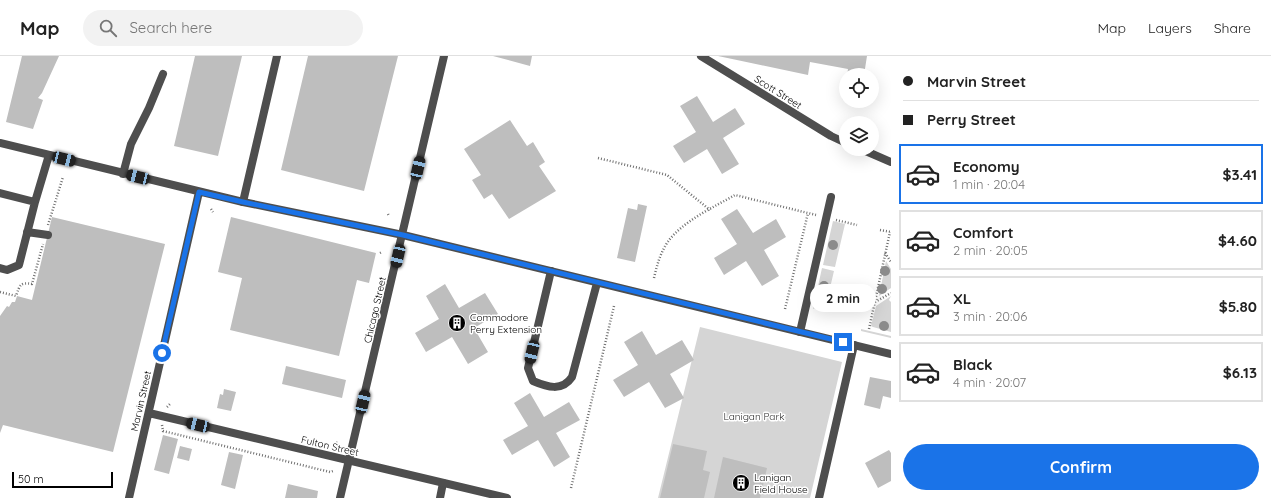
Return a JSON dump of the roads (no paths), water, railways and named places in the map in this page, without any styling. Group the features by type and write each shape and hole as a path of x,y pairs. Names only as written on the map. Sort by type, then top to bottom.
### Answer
{"street":[{"path":"243,202 276,56"},
{"name":"Chicago Street","path":"340,498 444,56"},
{"name":"Scott Street","path":"701,56 839,140"},
{"path":"122,174 131,144 149,108 163,74"},
{"path":"0,143 199,192 403,235 891,354"},
{"path":"0,268 7,270 19,265 49,155"},
{"path":"879,156 890,160"},
{"name":"Marvin Street","path":"128,498 149,413 199,192"},
{"path":"0,193 35,202"},
{"path":"800,332 831,197"},
{"path":"27,232 48,235"},
{"path":"551,272 528,368 533,381 546,386 557,387 568,384 572,377 597,283"},
{"path":"819,498 854,345"},
{"name":"Fulton Street","path":"149,413 507,498"},
{"path":"440,498 443,483"}],"place":[{"name":"Commodore Perry Extension","path":"457,323"},
{"name":"Lanigan Field House","path":"741,483"}],"park label":[{"name":"Lanigan Park","path":"754,416"}]}
